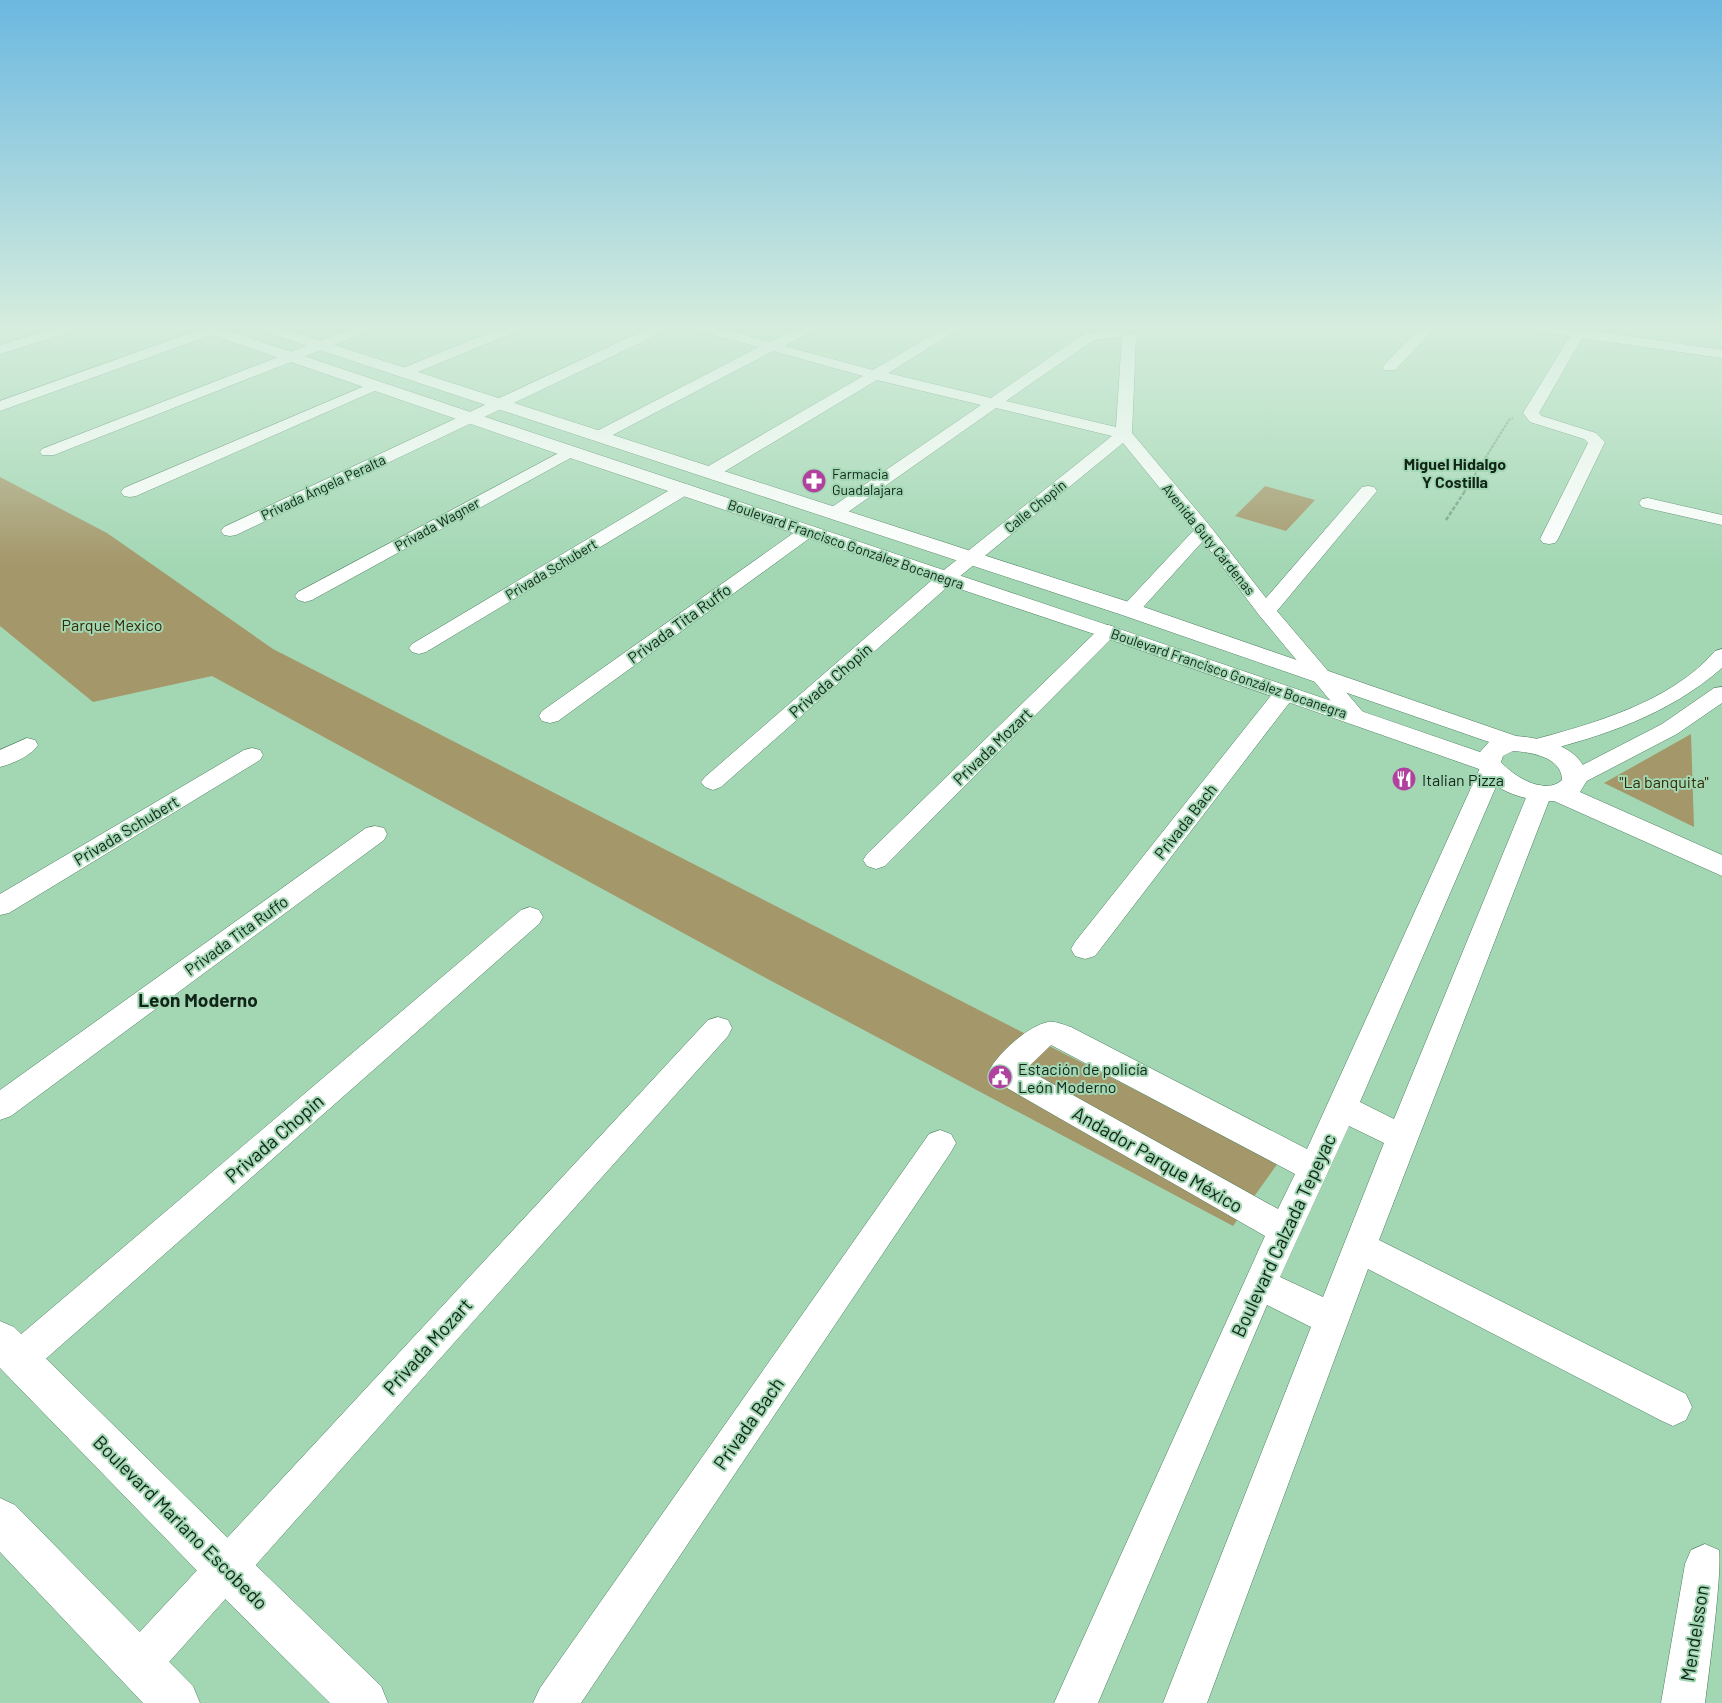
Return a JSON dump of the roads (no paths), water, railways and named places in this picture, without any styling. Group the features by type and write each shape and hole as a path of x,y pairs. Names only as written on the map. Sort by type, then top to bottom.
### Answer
{"main road":[{"name":"Boulevard Francisco González Bocanegra","path":"435,406 1108,632 1357,718 1497,758"},
{"name":"Boulevard Francisco González Bocanegra","path":"503,406 972,557 1321,674 1488,733 1497,758"},
{"path":"688,491 701,481 716,474"},
{"path":"1562,787 1572,769 1564,760 1552,752 1536,746 1497,758 1511,784 1562,787 1722,848"},
{"path":"1562,787 1722,866"},
{"name":"Boulevard Mariano Escobedo","path":"9,1350 225,1567 364,1703"},
{"path":"0,1520 176,1703"}],"street":[{"path":"48,452 164,406"},
{"path":"130,492 327,406"},
{"name":"Privada Ángela Peralta","path":"230,531 495,406"},
{"path":"599,436 656,406"},
{"path":"716,474 825,406"},
{"path":"835,513 989,406"},
{"path":"1004,406 1124,434 1124,406"},
{"path":"1535,406 1531,414 1536,419 1590,436 1597,442 1549,539"},
{"name":"Avenida Guty Cárdenas","path":"1124,434 1204,530 1266,611 1357,718"},
{"name":"Calle Chopin","path":"946,578 1124,434"},
{"name":"Privada Wagner","path":"305,596 570,452"},
{"name":"Privada Schubert","path":"419,648 688,491"},
{"path":"1266,611 1368,491"},
{"path":"1648,503 1722,520"},
{"path":"1130,610 1204,530"},
{"name":"Privada Tita Ruffo","path":"550,716 808,531"},
{"name":"Privada Chopin","path":"713,782 946,578"},
{"name":"Privada Mozart","path":"876,860 1108,632"},
{"path":"1536,746 1594,731 1639,714 1683,689 1722,655"},
{"name":"Privada Bach","path":"1085,949 1284,692"},
{"path":"1185,1703 1402,1138 1562,787 1697,713 1722,693"},
{"path":"0,760 27,745"},
{"name":"Privada Schubert","path":"0,906 252,754"},
{"name":"Boulevard Calzada Tepeyac","path":"1076,1703 1259,1284 1312,1168 1342,1108 1497,758"},
{"name":"Privada Tita Ruffo","path":"0,1107 375,834"},
{"name":"Privada Chopin","path":"9,1350 530,917"},
{"name":"Privada Mozart","path":"138,1665 225,1567 718,1028"},
{"name":"Andador Parque México","path":"1284,1230 1004,1071 1041,1036 1050,1033 1061,1035 1312,1168"},
{"path":"1342,1108 1402,1138"},
{"name":"Privada Bach","path":"555,1703 940,1143"},
{"path":"1359,1248 1673,1407"},
{"path":"1259,1284 1331,1319"},
{"name":"Mendelsson","path":"1683,1703 1705,1564"}],"place":[{"name":"Farmacia Guadalajara","path":"814,481"},
{"name":"Italian Pizza","path":"1404,779"},
{"name":"Estación de policía León Moderno","path":"1000,1077"}],"district":[{"name":"Miguel Hidalgo Y Costilla","path":"1455,472"},
{"name":"Leon Moderno","path":"198,999"}],"park label":[{"name":"Parque Mexico","path":"112,624"},
{"name":"\"La banquita\"","path":"1664,781"}]}
